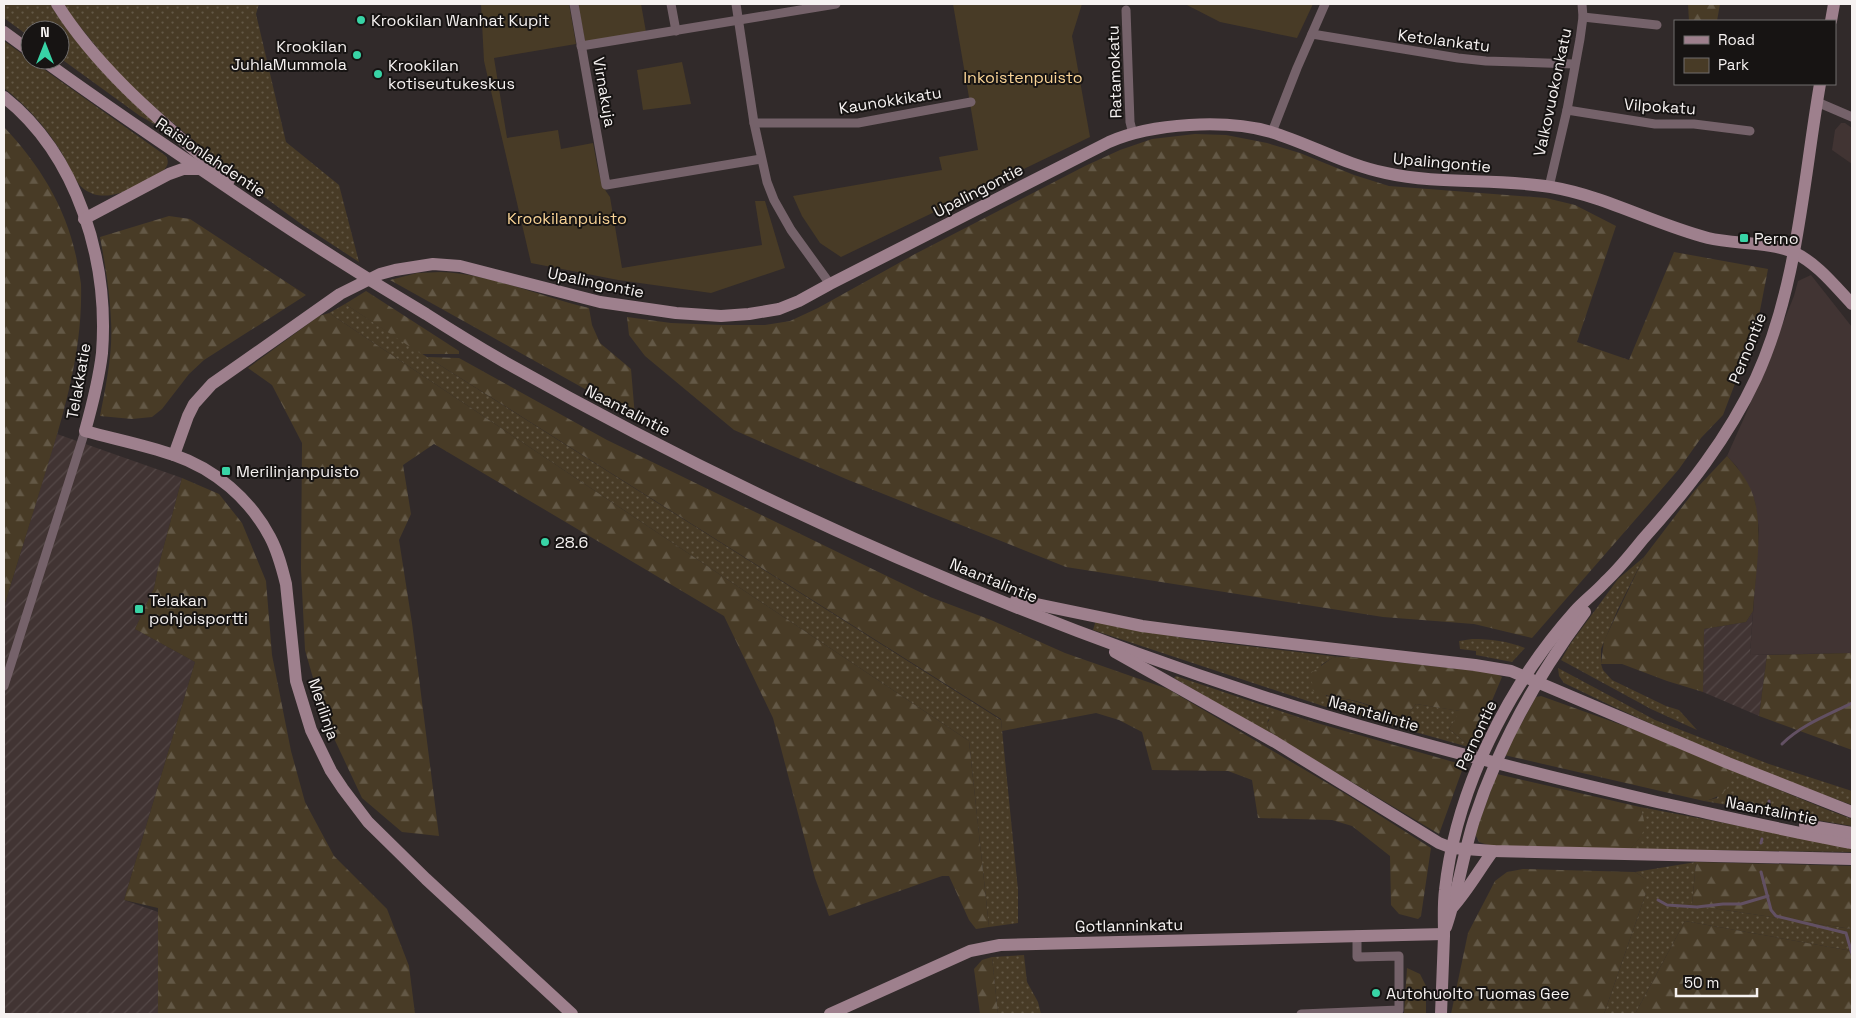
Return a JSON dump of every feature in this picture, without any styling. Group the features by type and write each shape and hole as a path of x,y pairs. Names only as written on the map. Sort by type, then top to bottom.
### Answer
{"street":[{"path":"57,4 108,70 158,118 271,217"},
{"name":"Virnakuja","path":"574,4 606,185 761,159"},
{"path":"671,4 676,31"},
{"path":"736,4 754,123 761,159 774,200 795,236 830,284"},
{"path":"581,46 836,4"},
{"path":"1272,132 1325,4"},
{"name":"Valkovuokonkatu","path":"1549,187 1550,174 1567,110 1583,17 1582,4"},
{"path":"1831,20 1834,4"},
{"name":"Ratamokatu","path":"1126,10 1130,122 1133,134"},
{"path":"1583,17 1657,25"},
{"path":"4,32 20,44"},
{"name":"Ketolankatu","path":"1312,34 1458,58 1494,62 1574,64"},
{"name":"Raisionlahdentie","path":"56,70 271,217 364,277"},
{"name":"Pernontie","path":"1444,934 1466,850 1484,794 1506,737 1518,713 1558,649 1606,582 1710,458 1756,378 1772,336 1785,290 1793,252 1820,85"},
{"name":"Telakkatie","path":"4,97 23,115 50,148 67,175 91,236 100,290 102,322 102,354 85,431 4,686"},
{"name":"Kaunokkikatu","path":"754,123 858,123 971,102"},
{"path":"1817,102 1852,117"},
{"name":"Vilpokatu","path":"1567,110 1655,124 1694,124 1750,131"},
{"name":"Upalingontie","path":"174,455 194,404 212,384 340,294 380,274 433,264 460,266 600,302 684,314 721,316 779,309 799,301 1076,158 1115,140 1133,134 1176,127 1214,124 1254,128 1272,132 1385,173 1415,178 1549,187 1597,199 1683,231 1710,238 1779,248 1793,252 1817,268 1852,304"},
{"path":"84,219 169,174 183,170 201,169"},
{"name":"Naantalintie","path":"364,277 497,358 709,470 864,543 1087,635 1264,697 1512,769 1742,822 1852,842"},
{"name":"Merilinja","path":"85,431 174,455 212,474 231,488 251,509 271,538 278,555 286,584 290,639 298,690 311,730 342,789 368,822 426,879 572,1014"},
{"name":"Pernontie","path":"1441,1014 1444,934 1442,912 1445,887 1452,848 1470,789 1492,732 1524,676 1577,609 1606,582"},
{"path":"984,594 1142,626 1230,638 1475,665 1511,671 1728,763 1852,812"},
{"path":"1087,635 1275,742 1439,843 1452,848 1493,851 1852,859"},
{"name":"Naantalintie","path":"1656,802 1852,833"},
{"path":"1452,908 1464,895 1493,851"},
{"name":"Gotlanninkatu","path":"830,1014 962,954 1000,945 1444,934"},
{"path":"1301,1014 1399,1010 1399,956 1357,957 1358,935"}],"shaded area":[{"path":"1841,123 1845,123 1852,128 1852,164 1832,150 1835,130"},
{"path":"1811,275 1852,327 1852,653 1750,655 1759,530 1755,502 1748,485 1737,467 1727,456 1794,296 1798,281"},
{"path":"57,434 182,478 154,588 135,629 195,662 124,900 158,912 158,1014 4,1014 4,607"},
{"path":"1753,611 1750,655 1767,655 1759,716 1703,692 1704,629 1746,622"}],"green space":[{"path":"4,4 50,4 62,20 20,20 20,30 4,18"},
{"path":"62,4 259,4 256,14 286,142 339,185 359,262 304,226 237,177 166,117 119,75"},
{"name":"Krookilanpuisto","path":"481,4 569,4 576,44 494,58 507,138 558,130 561,149 593,143 600,178 610,197 622,268 762,245 755,201 765,201 785,268 711,293 618,280 531,263 484,61"},
{"path":"578,4 641,4 646,32 585,42"},
{"name":"Inkoistenpuisto","path":"953,4 1082,4 1072,36 1090,137 841,257 820,243 802,216 793,196 942,170 939,157 978,150"},
{"path":"1185,4 1313,4 1297,38 1220,22"},
{"path":"1688,4 1720,4 1717,20 1689,20"},
{"path":"70,29 157,124 140,116 70,65"},
{"path":"4,41 20,52 20,70 45,70 166,156 168,163 164,170 123,192 106,196 89,192 78,183 62,154 41,124 4,88"},
{"path":"682,62 691,104 643,110 637,70"},
{"path":"4,127 40,172 59,206 77,261 81,284 81,309 71,382 65,406 4,607"},
{"path":"1195,134 1226,135 1267,143 1300,153 1354,175 1389,186 1546,198 1575,205 1616,226 1577,342 1629,360 1674,252 1768,269 1757,326 1723,415 1701,438 1679,469 1532,638 1474,624 1383,617 1066,567 846,479 734,430 645,356 629,335 627,317 671,323 721,325 765,325 790,321 818,308 915,254 1085,166 1120,150 1152,139"},
{"path":"169,216 190,219 306,295 204,360 189,374 162,409 152,417 132,419 100,416 108,368 111,333 108,289 100,237"},
{"path":"441,272 497,281 589,308 592,325 600,343 631,369 635,417 390,280 417,273"},
{"path":"366,291 459,351 459,354 421,354 345,304"},
{"path":"345,304 1001,720 1018,890 1018,923 989,927 969,741 329,313"},
{"path":"329,313 969,741 989,927 976,929 969,920 949,876 942,876 829,916 815,878 773,718 724,616 434,444 403,465 411,514 399,540 412,623 439,836 402,832 362,798 332,734 305,650 301,569 302,443 272,385 248,368 319,316"},
{"path":"427,357 459,358 607,440 930,597 991,620 1065,653 1168,689 1349,796 1431,848 1421,916 1418,919 1399,914 1391,905 1390,856 1352,826 1332,820 1258,818 1252,780 1228,771 1152,770 1142,732 1119,720 1096,713 1002,731 1001,719"},
{"path":"1727,456 1748,483 1755,502 1758,542 1753,611 1746,622 1704,629 1703,692 1622,664 1601,664 1604,641 1644,557 1695,490"},
{"path":"182,478 219,494 242,523 266,581 272,655 291,751 305,802 334,856 387,909 409,966 415,1014 158,1014 158,908 124,900 195,662 135,629 154,588"},
{"path":"1644,557 1618,609 1601,649 1601,664 1603,670 1612,680 1666,706 1679,710 1697,730 1651,709 1561,660 1571,643 1618,579"},
{"path":"1096,620 1188,639 1340,657 1332,658 1321,665 1326,696 1356,702 1404,719 1416,704 1461,711 1449,729 1472,748 1323,706 1093,630"},
{"path":"1472,639 1499,641 1525,648 1512,662 1476,655 1476,651 1460,649 1459,641"},
{"path":"1852,653 1852,750 1759,716 1767,655"},
{"path":"1340,657 1495,673 1502,677 1472,748 1449,729 1460,711 1416,704 1404,719 1387,720 1376,708 1353,700 1328,696 1313,691 1311,673 1332,658"},
{"path":"1558,668 1655,720 1769,764 1852,791 1852,805 1743,763 1599,700 1564,683 1559,676"},
{"path":"1176,676 1319,724 1287,716 1268,720 1270,730 1285,744 1174,678"},
{"path":"1541,696 1633,729 1726,768 1729,775 1728,786 1722,794 1704,801 1504,755 1536,697"},
{"path":"1278,715 1296,717 1464,765 1439,834 1278,738 1270,731 1267,724 1270,718"},
{"path":"1726,768 1852,819 1852,826 1704,801 1717,798"},
{"path":"1497,774 1640,807 1644,820 1644,830 1630,849 1491,846 1479,842 1475,834"},
{"path":"1640,807 1852,847 1852,852 1630,849 1643,830 1644,825"},
{"path":"1696,862 1692,905 1852,929 1852,951 1685,921 1635,1014 1604,1014 1646,893 1646,879 1635,872"},
{"path":"1696,862 1852,866 1852,929 1692,905"},
{"path":"1523,869 1635,872 1646,879 1646,893 1604,1014 1451,1014 1468,933 1495,881 1507,872"},
{"path":"1685,921 1852,951 1852,1014 1635,1014"},
{"path":"1024,955 1027,982 1038,1002 1041,1014 998,1014 992,957"},
{"path":"992,957 998,1014 980,1014 974,969 982,960"},
{"path":"1407,968 1420,974 1426,986 1426,1014 1395,1014 1404,1013"}],"waterway":[{"path":"1782,744 1806,726 1852,703"},
{"path":"1761,843 1762,839"},
{"path":"1761,872 1771,910 1776,916 1846,933 1852,954"},
{"path":"1658,900 1667,905 1697,907 1741,904 1768,896"}],"place":[{"name":"Krookilan Wanhat Kupit","path":"361,20"},
{"name":"Krookilan JuhlaMummola","path":"357,55"},
{"name":"Krookilan kotiseutukeskus","path":"378,74"},
{"name":"Perno","path":"1744,238"},
{"name":"Merilinjanpuisto","path":"226,471"},
{"name":"28.6","path":"545,542"},
{"name":"Telakan pohjoisportti","path":"139,609"},
{"name":"Autohuolto Tuomas Gee","path":"1376,993"}]}
